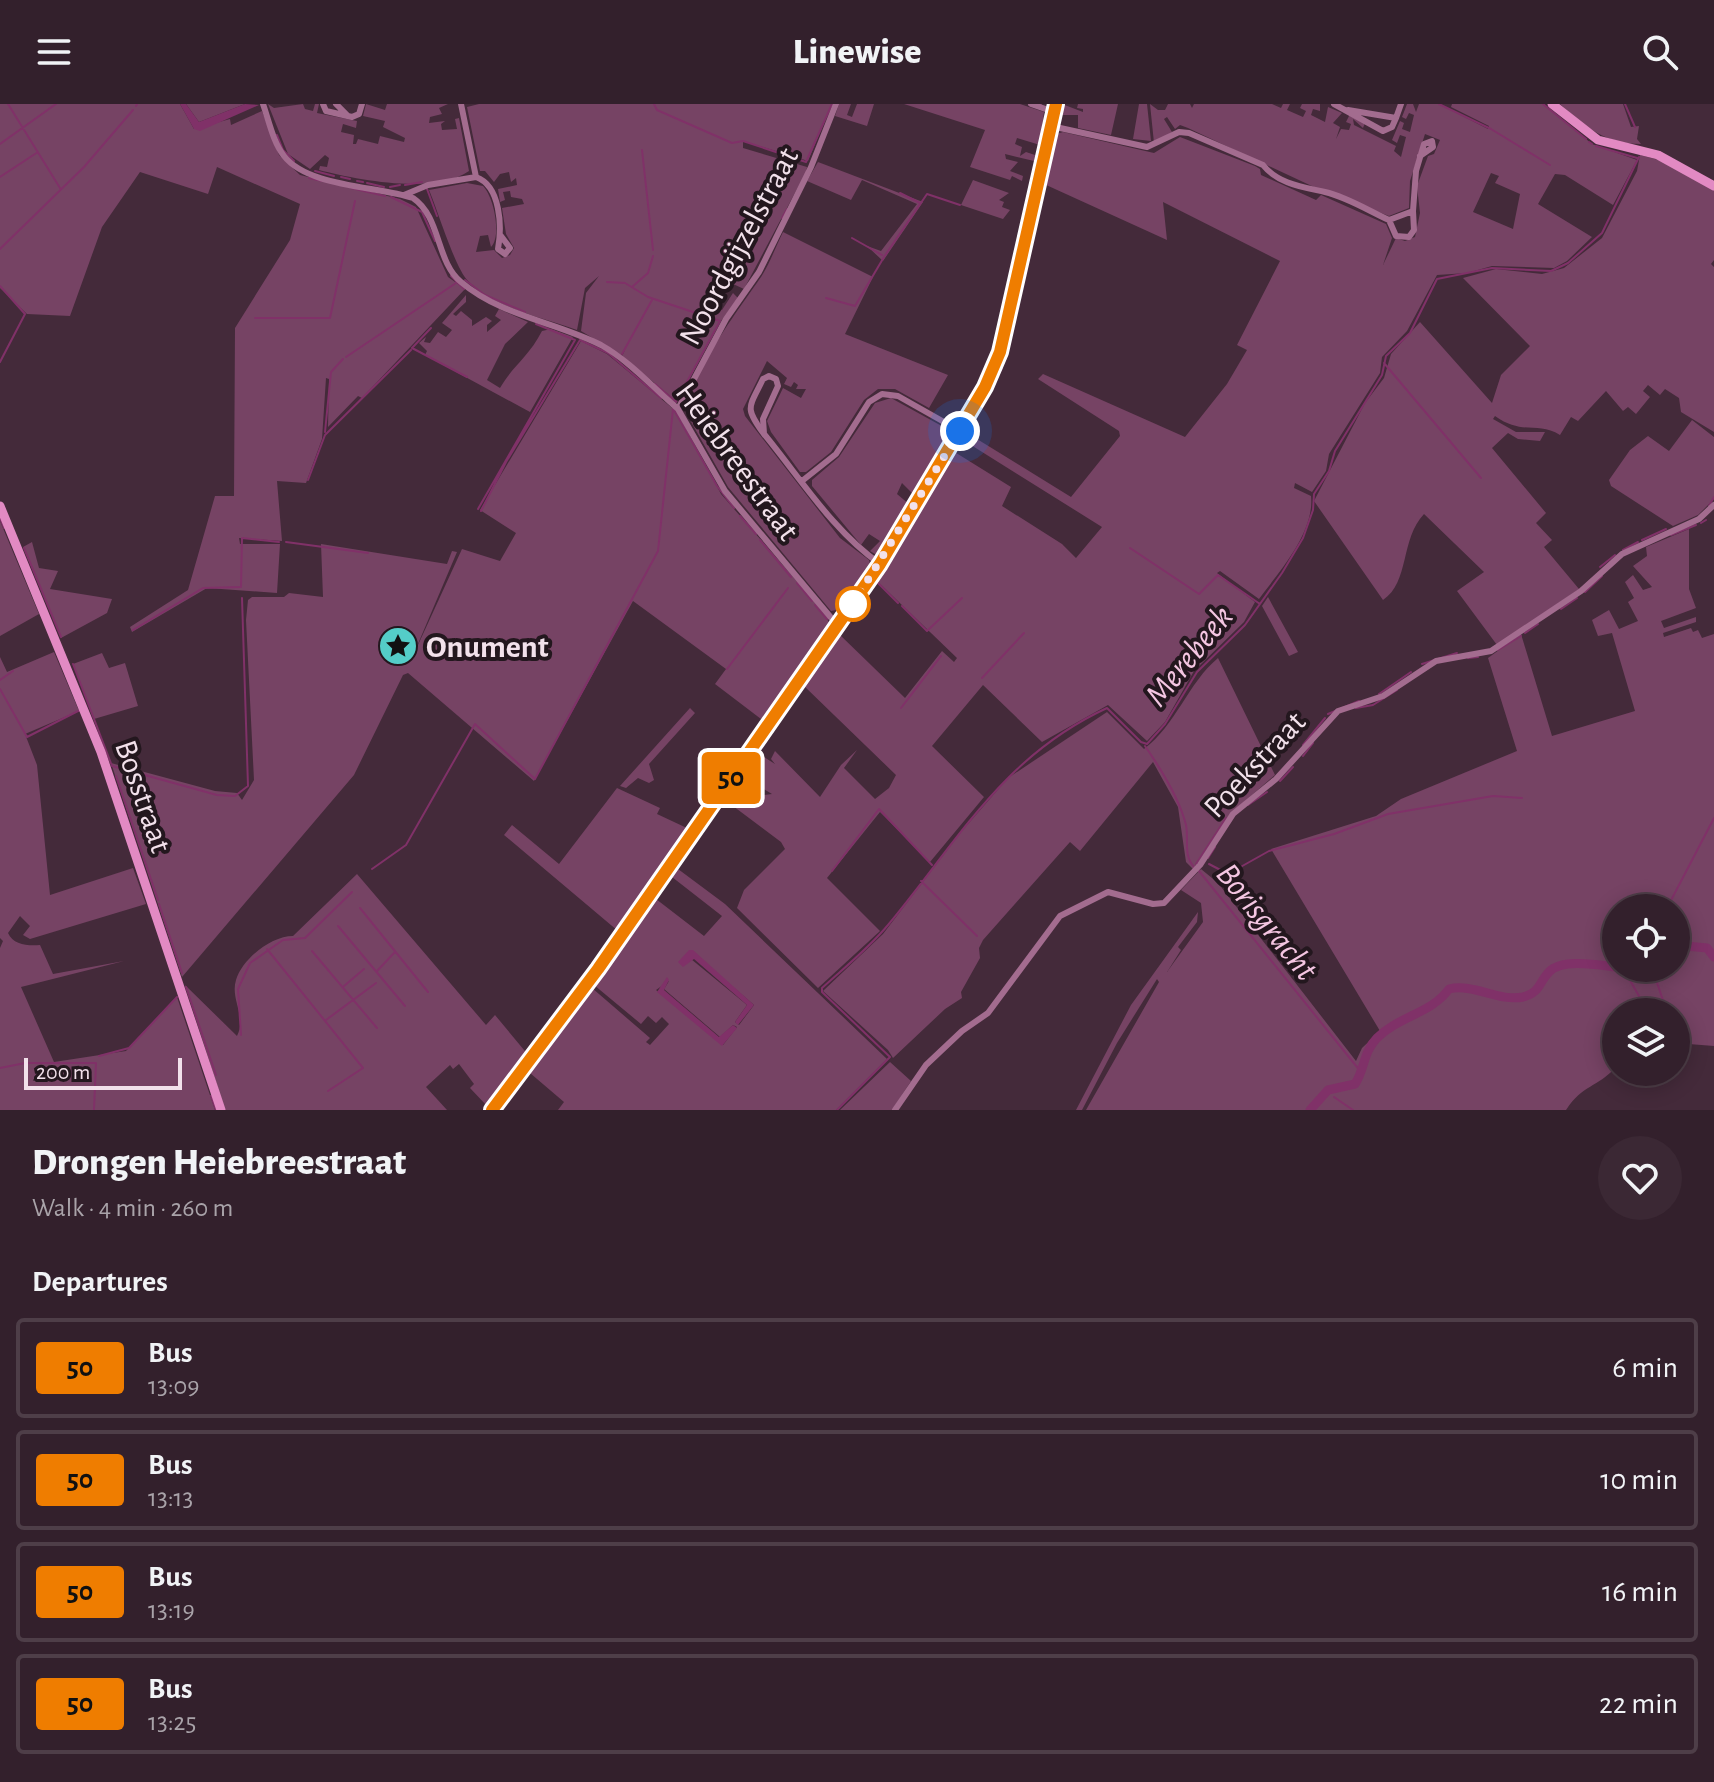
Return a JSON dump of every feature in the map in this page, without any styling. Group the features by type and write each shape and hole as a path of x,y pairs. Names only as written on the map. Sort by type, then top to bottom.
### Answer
{"street":[{"path":"263,104 282,153 304,172 404,195 428,185 476,177"},
{"path":"323,104 326,111 348,116 359,114 362,104"},
{"path":"336,104 348,116"},
{"path":"461,104 476,177 491,189 501,236"},
{"name":"Noordgijzelstraat","path":"678,409 726,319 759,272 811,167 836,104"},
{"path":"492,1110 598,969 838,626 880,564 960,431 1000,352 1055,108 1031,104"},
{"path":"1334,104 1383,131 1392,127 1401,104"},
{"path":"1552,104 1598,140 1658,155 1714,186"},
{"path":"1348,110 1396,118"},
{"path":"1051,126 1147,147 1179,132 1189,133 1263,165 1271,175 1309,191 1326,192 1389,220 1396,236 1409,237 1414,230 1413,211 1420,156"},
{"name":"Heiebreestraat","path":"404,195 424,209 451,269 464,285 498,305 599,345 618,356 678,409 725,491 838,626"},
{"path":"1389,220 1413,211"},
{"path":"764,434 763,419 778,386 776,379 769,376 763,379 748,408 764,434 843,534 880,564"},
{"path":"802,481 836,454 869,402 882,394 898,396 960,431"},
{"name":"Poekstraat","path":"895,1110 926,1065 962,1031 988,1013 1060,916 1108,892 1153,904 1164,903 1196,870 1233,814 1276,779 1338,711 1383,696 1436,661 1491,651 1581,591 1622,554 1699,519 1714,505"},
{"name":"Bosstraat","path":"0,506 106,764 221,1110"}],"shaded area":[{"path":"0,104 180,104 194,129 230,119 231,125 262,111 279,155 300,175 400,199 416,207 448,277 465,289 362,398 358,396 328,427 329,379 326,378 322,439 306,483 277,481 282,541 239,538 240,544 280,544 277,593 207,588 132,632 130,627 188,590 215,496 234,496 235,328 290,240 300,204 217,167 208,194 140,172 102,227 70,316 27,314 0,288"},
{"path":"180,104 186,104 199,122 245,104 259,105 200,131 194,129"},
{"path":"186,104 245,104 199,122"},
{"path":"268,104 274,108 303,104 305,109 313,111 315,104 319,104 317,113 357,121 356,128 343,124 341,132 354,135 353,144 358,139 378,144 380,136 404,142 405,138 383,127 385,121 363,116 366,104 385,110 387,104 448,104 439,108 442,114 430,117 429,123 445,121 441,124 442,130 457,129 455,119 459,118 469,171 437,182 375,181 319,170 320,166 327,167 329,158 325,155 310,169 288,154"},
{"path":"479,104 832,104 808,161 743,141 743,148 807,167 806,172 744,289 720,278 718,284 723,296 718,308 722,310 733,293 738,298 721,321 679,398 675,400 622,356 625,350 621,355 581,331 586,293 599,276 585,288 577,330 505,305 479,290 463,274 429,190 467,183 483,186 493,207 496,234 491,247 488,235 480,236 476,252 494,250 502,258 510,255 514,248 506,234 502,208 524,204 522,199 511,197 510,191 503,192 505,200 500,202 498,189 517,185 516,178 511,182 509,172 500,174 494,182 485,171 480,171 467,107"},
{"path":"839,104 851,104 847,115 852,117 857,104 874,104 867,126 835,116"},
{"path":"904,104 1020,104 1044,112 1040,145 1017,138 1015,144 1022,147 1020,156 1026,152 1035,155 1034,161 1005,154 1006,159 1018,162 1010,171 1023,176 1022,181 1012,176 1010,180 970,167 985,130"},
{"path":"1062,104 1083,112 1083,109 1077,108 1078,104 1118,104 1111,135 1078,128 1078,115 1059,115"},
{"path":"1139,104 1147,104 1151,141 1133,139"},
{"path":"1150,104 1158,110 1165,110 1168,104 1190,104 1192,108 1194,104 1272,104 1281,108 1283,104 1290,104 1287,110 1303,117 1306,111 1300,108 1302,104 1320,104 1320,111 1313,109 1311,115 1325,122 1328,107 1342,113 1333,123 1340,127 1336,139 1341,129 1349,130 1351,124 1346,122 1350,114 1365,123 1363,128 1353,119 1354,125 1396,146 1394,151 1401,157 1406,137 1400,135 1397,143 1392,140 1400,121 1404,123 1402,129 1410,132 1414,115 1409,113 1406,119 1402,117 1407,104 1413,104 1416,112 1419,104 1439,104 1488,129 1489,126 1451,107 1452,104 1544,104 1592,144 1637,160 1613,205 1565,175 1555,174 1538,204 1592,237 1567,261 1554,268 1492,266 1467,273 1437,275 1407,331 1382,357 1380,373 1329,454 1326,471 1312,492 1295,483 1294,488 1311,496 1311,510 1302,537 1276,577 1259,599 1220,571 1217,573 1255,602 1244,622 1194,671 1165,722 1147,741 1108,705 1042,742 983,685 932,746 984,797 930,862 880,812 827,878 880,931 818,988 737,908 744,890 785,849 781,842 729,803 735,793 751,803 756,796 772,794 740,775 756,752 775,764 771,759 775,751 820,797 841,765 857,750 844,768 875,799 889,788 896,775 803,685 839,634 905,698 942,651 954,662 957,658 877,581 953,451 1011,487 1002,506 1062,544 1076,558 1102,527 963,440 959,448 956,446 964,431 1071,497 1120,436 1119,431 1038,379 1043,374 1185,437 1227,384 1247,350 1237,345 1280,261 1163,202 1167,240 1044,184 1053,135 1063,132 1154,153 1180,137 1255,166 1260,169 1261,175 1316,200 1321,195 1386,224 1392,238 1383,265 1396,238 1405,241 1415,237 1420,213 1417,186 1428,156 1434,154 1440,140 1425,134 1410,181 1409,208 1389,216 1316,188 1188,128 1180,125 1175,129 1167,117 1164,119 1172,132 1154,143","holes":["1491,173 1499,176 1495,183 1520,194 1513,229 1473,212"]},
{"path":"1560,104 1623,104 1631,127 1639,126 1637,139 1641,144 1617,141 1597,133"},
{"path":"1640,155 1659,160 1714,190 1714,260 1711,264 1714,267 1714,432 1681,412 1679,398 1665,389 1660,395 1648,385 1643,391 1650,397 1636,414 1628,407 1623,411 1606,391 1578,421 1571,417 1560,435 1544,429 1514,425 1495,416 1493,419 1516,432 1545,432 1540,441 1518,439 1508,433 1492,448 1546,513 1536,523 1552,540 1544,547 1579,589 1497,645 1457,591 1484,572 1424,514 1411,535 1397,582 1383,600 1314,501 1365,403 1384,378 1391,354 1420,322 1492,403 1501,375 1530,346 1463,278 1496,269 1542,274 1564,268 1602,238 1637,171"},
{"path":"818,162 923,202 883,261 867,246 881,251 917,204 862,180 851,200 807,181"},
{"path":"973,180 1009,193 999,200 1004,202 1002,207 1010,210 1003,219 961,205"},
{"path":"783,232 873,277 845,334 948,375 929,408 895,389 878,389 864,400 831,452 806,472 800,472 771,432 767,421 783,388 801,398 806,389 796,389 798,385 794,382 791,387 784,384 787,378 767,361 743,409 745,416 840,538 869,560 871,567 842,609 831,611 728,487 686,413 688,399 704,363 764,272"},
{"path":"466,295 466,302 453,314 456,316 461,311 472,320 472,326 486,317 492,321 487,325 487,332 501,320 495,316 499,309 528,322 505,344 487,380 500,388 542,331 551,329 573,337 530,412 425,355 427,351 419,343 426,337 424,342 430,343 438,332 446,337 452,330 442,323"},
{"path":"581,341 607,354 677,412 721,494 814,601 829,622 829,628 761,719 715,684 726,669 633,601 534,781 408,673 403,675 354,775 182,977 111,763 215,791 237,793 242,800 254,780 246,620 248,600 252,597 284,597 289,593 323,597 321,544 447,564 452,551 457,552 412,658 462,549 500,561 516,533 480,510"},
{"path":"891,398 949,430 950,437 915,496 902,483 897,494 910,505 881,553 875,554 870,551 880,541 869,534 861,545 812,486 812,480 839,457 875,403"},
{"path":"1692,420 1714,437 1714,499 1698,515 1673,526 1611,486 1609,480 1630,450 1648,436 1669,451"},
{"path":"0,521 39,614 0,636"},
{"path":"1689,529 1689,589 1696,608 1661,621 1664,628 1696,617 1696,622 1663,633 1664,637 1691,628 1693,632 1698,630 1702,638 1714,634 1714,1046 1690,1044 1690,998 1602,998 1602,1080 1578,1095 1566,1110 1086,1110 1159,982 1157,979 1117,1043 1082,1110 1076,1110 1131,1005 1198,912 1197,922 1178,947 1181,950 1167,972 1203,922 1201,903 1181,890 1201,869 1218,883 1356,1061 1362,1048 1380,1031 1271,849 1376,816 1401,799 1517,751 1488,658 1521,634 1552,736 1635,711 1612,633 1598,636 1592,620 1609,610 1619,629 1638,621 1628,602 1634,598 1625,582 1633,575 1643,590 1652,587 1633,566 1647,556 1646,547"},
{"path":"32,542 39,568 58,571 50,589 112,599 107,613 61,638 23,547"},
{"path":"1268,597 1298,652 1289,656 1262,606"},
{"path":"54,652 79,711 25,734 37,765 50,895 133,868 146,904 30,939 23,935 30,926 20,916 8,933 10,937 26,945 40,945 53,974 124,961 21,987 54,1062 126,1051 177,997 215,1110 0,1110 0,948 3,941 0,938 0,657 7,672"},
{"path":"102,653 109,668 125,663 138,706 94,719 73,664"},
{"path":"1218,658 1275,775 1230,814 1193,869 1186,862 1178,807 1153,762 1080,851 1070,842 983,940 979,948 980,958 961,992 962,998 945,1009 893,1058 823,991 883,934 961,832 1008,778 1107,712 1144,749 1165,728 1198,679"},
{"path":"690,708 695,713 649,764 654,780 649,783 638,778 626,788 620,786"},
{"path":"617,788 660,808 657,814 689,829 618,931 504,835 512,825 559,864"},
{"path":"678,869 725,904 887,1059 836,1110 558,1110 564,1102 530,1073 592,988 650,1038 646,1042 650,1045 669,1024 662,1017 656,1023 648,1016 641,1024 594,985 627,940 624,937 656,899 704,936 722,916 672,877","holes":["690,950 754,1005 739,1025 735,1022 747,1005 691,959","669,981 664,989 720,1037 733,1025 737,1027 723,1045 656,990"]},
{"path":"357,874 486,1025 495,1015 529,1056 487,1106 470,1088 474,1084 459,1064 453,1069 450,1065 426,1087 447,1110 225,1110 185,985 237,1036 240,1022 235,987 244,964 267,944 293,936"},
{"path":"689,950 693,950 754,1005 738,1025 735,1022 747,1005 694,959 683,967 678,962"},
{"path":"667,977 669,980 664,990 719,1037 733,1025 737,1028 722,1046 657,992"},
{"path":"890,1062 911,1081 892,1110 840,1110"}],"waterway":[{"path":"8,104 60,188"},
{"path":"0,144 56,104"},
{"path":"654,104 657,110 732,143 743,141 806,162 832,104"},
{"path":"1439,104 1491,129 1550,165"},
{"path":"1543,104 1586,139"},
{"name":"Merebeek","path":"1625,104 1635,127"},
{"path":"0,249 84,167 133,110"},
{"path":"277,135 283,150 294,161"},
{"path":"1046,175 1054,136"},
{"path":"1596,146 1637,158"},
{"path":"642,150 653,250"},
{"path":"0,177 38,152"},
{"name":"Merebeek","path":"837,1110 890,1057 822,992 822,988 881,933 985,803 1039,750 1107,708 1141,742 1147,744 1165,724 1197,672 1245,625 1282,573 1303,538 1313,510 1314,494 1329,471 1335,451 1382,375 1386,356 1410,333 1437,279 1492,268 1551,271 1568,263 1602,233 1639,157"},
{"path":"315,171 334,176"},
{"path":"341,177 350,179"},
{"path":"309,178 322,181"},
{"path":"357,181 363,182"},
{"path":"405,185 422,182"},
{"path":"367,183 384,187"},
{"path":"1030,250 1044,183"},
{"path":"390,187 400,185"},
{"path":"351,188 385,196"},
{"path":"427,189 437,216"},
{"path":"900,193 920,203"},
{"path":"826,298 855,306 927,194 960,205"},
{"path":"391,197 422,212 435,241"},
{"path":"255,318 330,318 355,201"},
{"path":"782,218 787,209"},
{"path":"852,238 882,255"},
{"path":"1017,306 1028,254"},
{"path":"632,287 648,273 653,256"},
{"path":"451,276 464,289"},
{"path":"465,280 485,295 525,312"},
{"path":"607,282 625,283 648,297 720,321 676,402 655,384"},
{"path":"346,357 456,283"},
{"path":"1005,308 1011,283"},
{"path":"0,286 25,314 0,362"},
{"path":"622,354 652,300"},
{"path":"1007,349 1016,311"},
{"path":"478,509 575,340 536,324"},
{"path":"431,328 412,348 467,377"},
{"path":"994,356 998,339"},
{"path":"481,511 506,462 580,340 608,353 661,398"},
{"path":"308,480 325,435 411,350"},
{"path":"325,432 331,372 343,359"},
{"path":"1384,363 1481,478"},
{"path":"985,397 1002,368"},
{"path":"982,381 986,373"},
{"path":"957,447 982,402"},
{"path":"372,869 406,845 475,724 535,779 658,551 673,409"},
{"path":"674,410 717,486 734,508"},
{"path":"912,524 954,453"},
{"path":"1709,506 1714,497"},
{"path":"740,516 756,534"},
{"path":"0,518 4,528"},
{"path":"1701,523 1706,520"},
{"path":"1671,535 1696,525"},
{"path":"898,603 876,581 910,527"},
{"path":"1642,540 1666,529"},
{"path":"133,630 203,588 241,587 242,538 279,542"},
{"path":"760,540 791,577"},
{"path":"286,542 368,553"},
{"path":"1623,550 1638,542"},
{"path":"24,548 61,637"},
{"path":"1130,548 1199,594 1218,575 1260,604"},
{"path":"1600,567 1615,555"},
{"path":"1585,592 1602,576"},
{"path":"797,583 812,601"},
{"path":"831,645 872,586"},
{"path":"727,669 788,588"},
{"path":"73,664 112,766 217,795 235,796 248,786 242,598"},
{"path":"902,606 927,631 962,598"},
{"path":"1561,609 1577,598"},
{"path":"815,605 827,619"},
{"path":"1525,633 1538,624"},
{"path":"764,720 828,630"},
{"path":"982,678 1024,633"},
{"path":"1498,650 1521,636"},
{"path":"778,719 829,648"},
{"path":"1422,664 1457,653"},
{"path":"901,708 941,656"},
{"path":"1468,658 1478,657"},
{"path":"0,680 13,671"},
{"path":"1379,694 1411,672"},
{"path":"0,689 27,737 80,710"},
{"path":"1356,708 1373,705 1397,690"},
{"path":"1328,714 1359,701"},
{"path":"1303,745 1325,718"},
{"path":"716,791 761,724"},
{"path":"1303,756 1313,743"},
{"name":"Borisgracht","path":"1145,746 1179,804 1186,825 1189,857 1194,867"},
{"path":"1280,781 1293,767"},
{"path":"116,776 158,900"},
{"path":"1248,805 1267,792"},
{"path":"1209,864 1228,874 1269,851 1334,834 1388,814 1493,796 1522,798"},
{"path":"832,871 879,809 932,865"},
{"path":"1196,864 1226,818"},
{"path":"1674,894 1714,818"},
{"path":"1208,858 1215,847"},
{"path":"623,924 662,869"},
{"path":"655,898 675,869"},
{"name":"Borisgracht","path":"1199,871 1361,1072"},
{"path":"921,881 977,936"},
{"path":"241,1035 238,989 250,963 283,940 305,938 352,892"},
{"path":"634,928 652,902"},
{"path":"159,904 182,973"},
{"path":"360,908 428,992"},
{"path":"338,926 405,1006"},
{"path":"604,949 617,932"},
{"path":"618,948 626,939"},
{"path":"1690,946 1707,948 1714,957"},
{"path":"267,949 363,1068 328,1091"},
{"path":"312,951 377,1028"},
{"path":"573,993 603,951"},
{"path":"593,983 616,951"},
{"path":"377,971 395,952"},
{"path":"1310,1110 1328,1090 1355,1084 1369,1049 1377,1038 1395,1024 1434,1004 1449,989 1467,988 1505,997 1523,997 1533,993 1549,972 1562,965 1602,966"},
{"path":"344,986 364,969"},
{"path":"1631,982 1640,998"},
{"path":"1657,982 1662,998"},
{"path":"326,1020 376,983"},
{"path":"186,987 216,1075"},
{"path":"528,1073 588,990"},
{"path":"99,1056 129,1048 177,997"},
{"path":"544,1033 569,998"},
{"path":"0,1068 25,1063 96,1063 94,1110"},
{"path":"518,1086 526,1076"},
{"path":"487,1107 510,1078"},
{"path":"498,1110 516,1089"},
{"path":"211,1096 216,1110"},
{"path":"1334,1097 1353,1110"}],"bus line":[{"name":"50","path":"492,1110 598,969 870,580 985,387 1000,352 1056,104"}],"place":[{"name":"Onument","path":"398,646"}],"route":[{"path":"853,604 901,532 960,431"}]}
